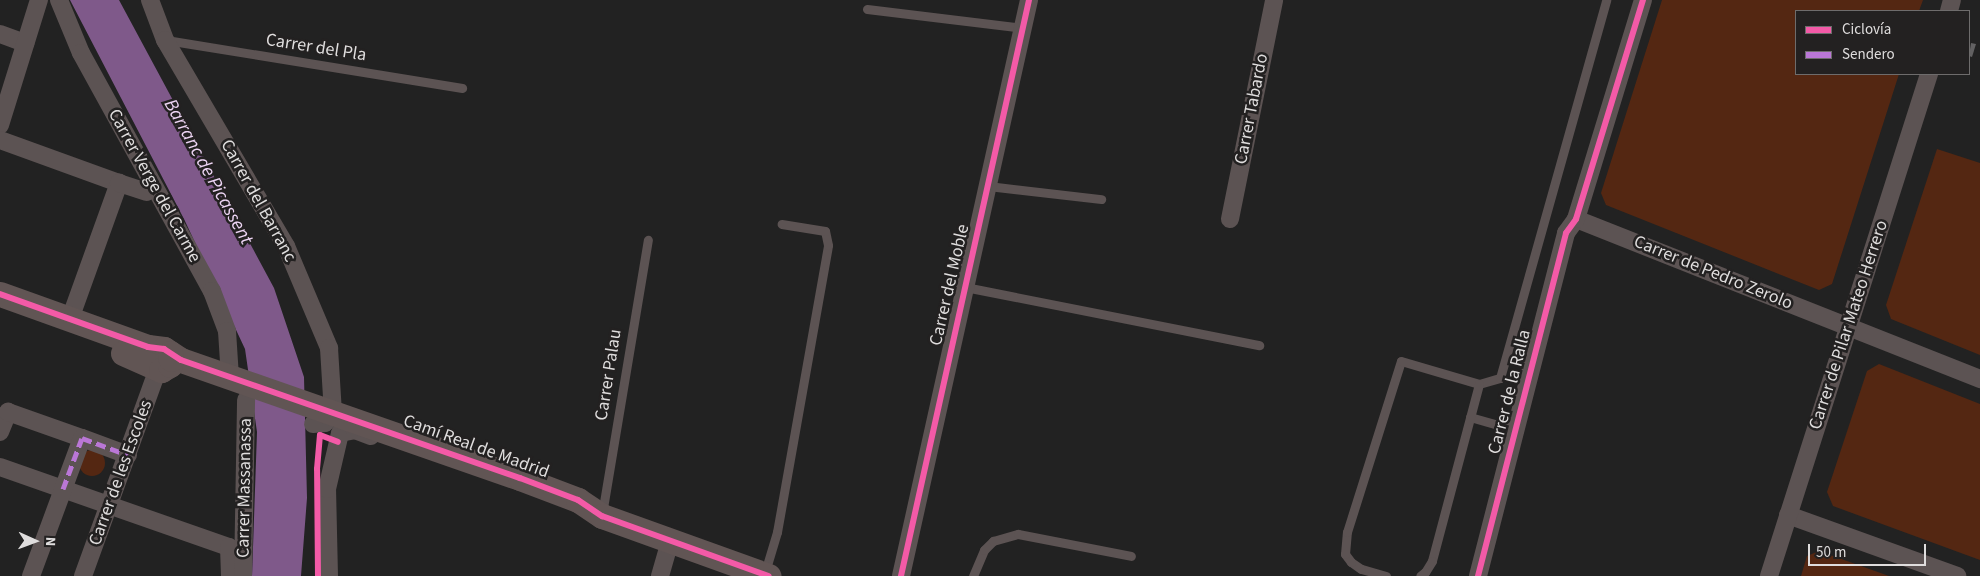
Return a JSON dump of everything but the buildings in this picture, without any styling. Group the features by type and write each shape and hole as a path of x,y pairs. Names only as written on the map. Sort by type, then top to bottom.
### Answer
{"street":[{"path":"0,125 39,0"},
{"name":"Carrer Verge del Carme","path":"59,0 81,53 212,291 227,331 240,386"},
{"name":"Carrer del Barranc","path":"150,0 165,40 286,246 329,348 327,422 329,576"},
{"name":"Carrer del Moble","path":"901,576 1029,0"},
{"name":"Carrer Tabardo","path":"1230,219 1274,0"},
{"name":"Carrer de la Ralla","path":"1478,576 1566,233 1576,219 1643,0"},
{"path":"0,34 25,43"},
{"name":"Carrer de Pilar Mateo Herrero","path":"1769,576 1929,75"},
{"path":"0,140 147,192"},
{"path":"70,319 119,183"},
{"name":"Carrer de Pedro Zerolo","path":"1576,219 1980,379"},
{"path":"0,294 70,319 160,361"},
{"path":"0,309 240,386 327,422"},
{"name":"Carrer de les Escoles","path":"83,576 128,455 160,361"},
{"name":"Carrer Massanassa","path":"240,386 243,576"},
{"path":"0,432 8,412 128,455"},
{"name":"Camí Real de Madrid","path":"327,422 419,442 578,500 602,516 767,575"},
{"name":"Camí Real de Madrid","path":"327,422 575,515 602,516"},
{"path":"31,576 82,438"},
{"path":"0,466 109,506"},
{"name":"Carrer Massanassa","path":"109,506 229,547 230,576"},
{"path":"1788,515 1957,576"},
{"path":"660,576 670,541"}],"lane":[{"path":"1386,576 1361,569 1350,562 1345,554 1347,532 1401,361 1478,384 1500,378 1606,0"},
{"path":"867,9 1023,28"},
{"name":"Carrer del Pla","path":"165,40 462,88"},
{"path":"988,186 1101,199"},
{"path":"767,575 828,245 825,231 782,224"},
{"name":"Carrer Palau","path":"602,516 648,240"},
{"name":"Carrer del Moble","path":"965,287 1259,345"},
{"path":"1420,576 1432,561 1478,384"},
{"path":"1470,417 1516,430"},
{"path":"973,576 984,550 992,541 1018,534 1131,556"}],"shaded area":[{"path":"1662,0 1923,0 1919,10 1795,10 1795,75 1899,75 1832,284 1819,290 1606,205 1601,193"},
{"path":"1937,149 1980,163 1980,355 1891,319 1886,305"},
{"path":"1879,364 1980,404 1980,560 1833,506 1827,492 1867,371"},
{"path":"92,450 102,453 105,463 102,473 92,476 82,473 79,463 82,453"},
{"path":"1819,551 1889,576 1801,576 1807,556"}],"water":[{"name":"Barranc de Picassent","path":"70,0 119,0 274,288 304,377 307,498 301,576 252,576 257,432 245,349 184,219"}],"marked path":[{"path":"63,489 82,438 128,455"}],"cycle path":[{"path":"901,576 1029,0"},
{"path":"1478,576 1566,233 1576,219 1643,0"},
{"path":"0,294 148,347 164,349 181,360 520,478 578,500 602,516 769,576"},
{"path":"318,576 317,469 320,435 338,442"}]}
